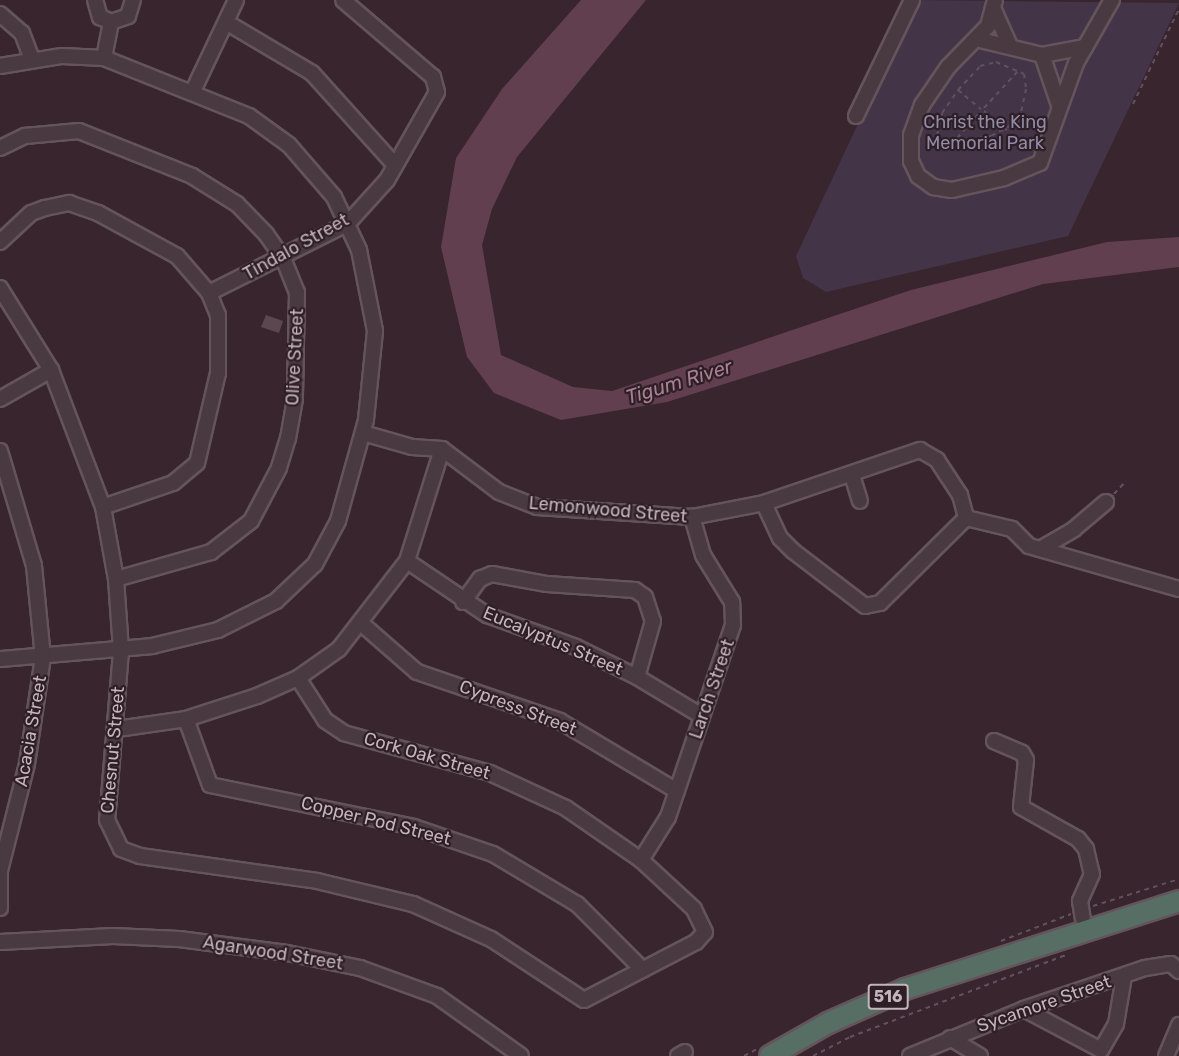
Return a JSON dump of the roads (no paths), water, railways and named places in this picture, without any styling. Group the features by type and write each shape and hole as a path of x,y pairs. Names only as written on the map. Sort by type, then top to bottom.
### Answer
{"highway":[{"name":"516","path":"1012,952 1083,919 1179,887"},
{"name":"516","path":"770,1056 828,1023 906,989 1012,952 1179,901"}],"street":[{"path":"95,0 100,17 111,22 128,16 133,0"},
{"path":"193,91 236,0"},
{"name":"Tindalo Street","path":"209,293 283,258 348,223 387,180 394,164 437,92 437,84 343,0"},
{"path":"856,116 912,0"},
{"path":"994,5 976,39 939,80 911,135 911,161 925,183 952,190 1004,178 1040,163 1059,105 1109,1"},
{"path":"994,5 1009,44"},
{"path":"0,14 22,33 32,59"},
{"path":"104,58 111,22"},
{"path":"226,22 312,73 394,164"},
{"path":"976,39 1009,44 1042,55 1085,47"},
{"path":"1042,55 1059,105"},
{"path":"0,66 32,59 104,58 193,91 249,116 289,145 323,182 348,223 371,296 375,331 363,433 328,544 276,601 218,630 121,651 0,659"},
{"name":"Olive Street","path":"0,148 48,132 95,134 192,176 237,204 283,258 299,309 295,399 288,438 266,497 236,536 211,552 116,579"},
{"path":"0,242 31,213 69,203 98,213 177,256 209,293 218,315 219,355 197,463 173,483 103,507"},
{"name":"Chesnut Street","path":"0,288 51,370 103,507 116,579 121,651 117,729 106,820 113,839 128,854 235,867 413,904 524,958 575,999 593,999 643,970"},
{"path":"0,399 51,370"},
{"path":"117,729 186,719 298,678 339,649 362,624 407,561 441,449 412,447 363,433"},
{"name":"Lemonwood Street","path":"441,449 471,474 520,502 692,517 764,503 852,475 910,452 928,452 960,495 966,518"},
{"name":"Acacia Street","path":"0,451 34,566 43,657 38,710 0,870 0,908"},
{"path":"852,475 860,501"},
{"path":"1040,549 1074,530 1106,502"},
{"path":"764,503 786,544 865,606 880,603 966,518 1012,529 1040,549 1179,589"},
{"name":"Larch Street","path":"641,860 660,832 677,791 734,615 728,592 703,555 692,517"},
{"name":"Eucalyptus Street","path":"407,561 463,602 638,677 702,716"},
{"path":"463,602 480,579 492,574 547,584 635,590 645,597 653,621 638,677"},
{"name":"Cypress Street","path":"362,624 417,672 560,721 677,791"},
{"name":"Cork Oak Street","path":"298,678 333,727 490,773 566,808 641,860 694,909 705,932 696,942 643,970"},
{"name":"Copper Pod Street","path":"186,719 210,785 414,827 493,854 577,904 643,970"},
{"path":"994,741 1022,753 1026,760 1021,807 1078,839 1086,849 1092,874 1080,904 1083,919"},
{"name":"Agarwood Street","path":"0,942 113,936 179,939 276,951 360,968 437,996 521,1056"},
{"name":"Sycamore Street","path":"910,1056 1024,1009 1160,964 1179,970"},
{"path":"1024,1009 1101,1050 1116,1024 1124,976"},
{"path":"1166,1056 1179,1025"},
{"path":"950,1038 980,1056"}],"water":[{"name":"Tigum River","path":"581,0 646,0 517,157 492,209 482,245 501,355 573,387 612,391 911,290 1107,242 1179,237 1179,267 1043,284 667,402 561,420 494,393 467,357 441,247 456,158 502,89"}],"park label":[{"name":"Christ the King Memorial Park","path":"985,133"}]}
